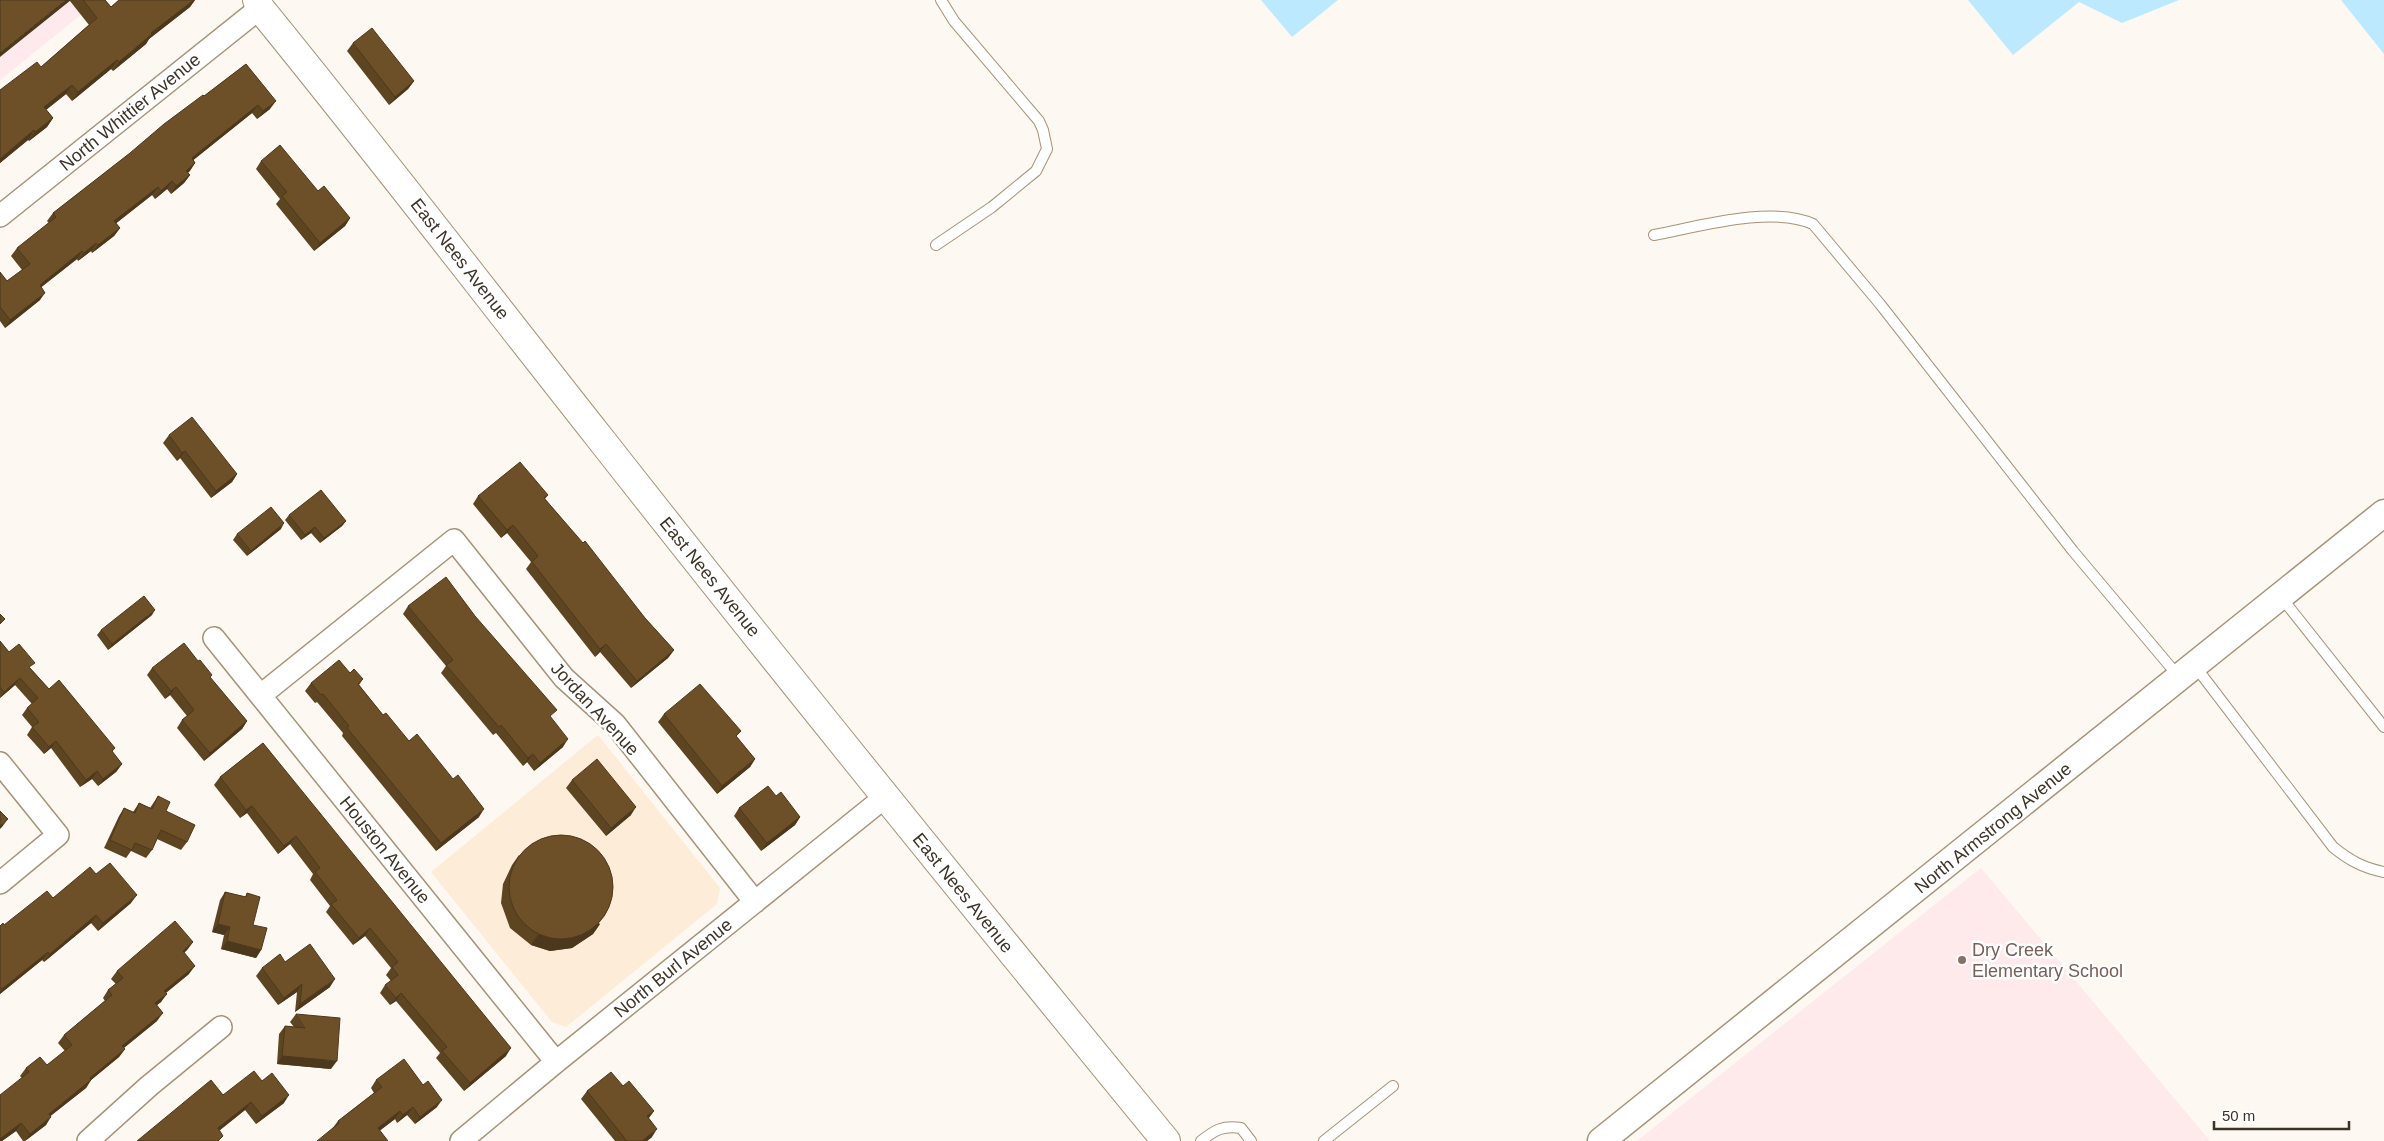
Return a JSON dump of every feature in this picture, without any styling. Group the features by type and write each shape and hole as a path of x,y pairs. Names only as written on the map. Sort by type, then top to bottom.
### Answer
{"main road":[{"name":"East Nees Avenue","path":"253,3 343,110 599,437 885,797 1166,1141"}],"street":[{"name":"North Whittier Avenue","path":"0,216 253,3"},
{"name":"North Armstrong Avenue","path":"1601,1141 2384,513"},
{"name":"Jordan Avenue","path":"261,695 454,540 564,678 614,724 754,902"},
{"name":"Houston Avenue","path":"214,638 556,1062"},
{"path":"0,763 58,835 0,883"},
{"name":"North Burl Avenue","path":"462,1141 556,1062 885,797"},
{"path":"88,1141 149,1086 221,1027"}],"lane":[{"path":"936,245 992,207 1036,171 1047,149 1044,130 1039,122 954,21 941,0"},
{"path":"1654,235 1731,220 1772,217 1797,218 1813,224 1898,326 2073,551 2187,672 2333,847 2351,861 2368,870 2384,872"},
{"path":"2280,597 2384,727"},
{"path":"1324,1141 1393,1086"},
{"path":"1201,1141 1218,1129 1227,1126 1241,1128 1251,1141"}],"shaded area":[{"path":"0,0 99,0 0,80"},
{"path":"598,735 720,888 717,904 566,1027 552,1022 431,872"},
{"name":"Dry Creek Elementary School","path":"1981,868 2210,1141 1637,1141 1749,1052"}],"water":[{"path":"1261,0 1338,0 1292,37"},
{"path":"1968,0 2179,0 2122,23 2079,2 2013,55"},
{"path":"2341,0 2384,0 2384,54"}],"building":[{"path":"0,0 66,0 0,53"},
{"path":"83,0 105,0 111,7 119,0 194,0 151,33 119,62 117,60 78,92 72,85 44,107 53,118 35,132 34,130 0,159 0,90 37,62 41,67 97,18"},
{"path":"372,28 414,81 395,97 353,43"},
{"path":"246,64 276,101 263,111 258,105 192,158 195,163 186,171 190,175 176,186 172,181 161,191 158,187 114,221 120,228 98,245 96,243 84,253 82,251 40,285 45,293 10,320 0,307 0,272 7,281 30,264 17,248 56,217 53,213 164,124"},
{"path":"280,145 318,191 324,186 350,218 320,243 282,196 287,192 261,161"},
{"path":"192,417 237,474 216,491 185,451 182,453 169,435"},
{"path":"520,462 548,495 544,498 583,543 585,541 645,618 674,650 637,681 606,644 600,649 532,562 538,556 513,525 507,530 478,496"},
{"path":"321,490 346,521 324,538 315,527 305,535 289,515"},
{"path":"271,507 284,523 251,551 237,534"},
{"path":"446,577 475,616 557,710 550,716 568,739 540,763 533,754 528,758 501,725 499,727 446,665 453,660 408,606"},
{"path":"144,596 155,610 112,644 101,630"},
{"path":"0,614 5,619 0,624"},
{"path":"0,641 9,652 19,644 35,663 29,667 49,689 59,680 115,748 112,751 122,764 103,779 97,771 86,780 56,741 49,747 32,727 39,722 27,708 38,698 20,678 4,692 0,687"},
{"path":"184,643 198,661 200,660 212,675 210,677 247,721 210,753 182,720 194,710 176,687 171,691 152,668"},
{"path":"339,660 350,673 354,669 363,679 358,684 383,715 386,713 409,741 417,734 453,779 458,775 484,809 441,843 347,728 349,726 323,694 321,695 311,683"},
{"path":"700,684 741,731 736,736 755,759 722,786 664,714"},
{"path":"263,743 511,1048 470,1083 442,1051 447,1047 401,993 396,998 385,985 398,975 392,967 398,962 370,928 359,938 331,904 337,900 315,872 320,868 296,836 284,846 252,806 246,810 220,777"},
{"path":"597,759 636,807 611,828 572,780"},
{"path":"768,786 776,796 781,792 800,817 767,843 739,808"},
{"path":"158,796 170,802 166,811 195,825 187,842 161,830 152,850 135,843 132,850 110,840 124,808 135,813 139,803 152,809"},
{"path":"0,811 8,819 0,826"},
{"path":"561,835 581,839 598,850 609,867 613,887 609,907 598,924 581,935 561,939 541,935 524,924 513,907 509,887 513,867 524,850 541,839"},
{"path":"110,863 137,895 103,923 96,915 50,954 48,952 2,989 0,987 0,926 3,923 4,925 47,891 53,898 90,867 96,874"},
{"path":"225,892 246,897 247,893 260,897 253,925 267,928 261,950 227,941 230,927 218,924"},
{"path":"175,921 193,942 183,951 195,966 164,991 167,994 155,1003 163,1013 122,1046 125,1049 49,1114 51,1117 30,1134 21,1123 0,1139 0,1095 29,1072 26,1068 40,1057 47,1065 72,1045 64,1035 112,995 108,990 123,978 117,971"},
{"path":"310,944 335,979 300,1004 302,984 284,998 262,968 280,954 285,962"},
{"path":"296,1014 340,1018 337,1061 282,1056 285,1026 305,1028"},
{"path":"404,1059 423,1085 428,1081 442,1100 420,1117 413,1107 403,1115 400,1111 378,1128 388,1141 317,1141 339,1123 338,1121 382,1087 376,1080"},
{"path":"254,1071 262,1081 272,1073 289,1095 262,1116 251,1102 218,1128 223,1136 218,1141 137,1141 211,1080 223,1095"},
{"path":"611,1072 623,1086 629,1081 654,1111 647,1116 657,1129 642,1141 627,1141 587,1091"}],"place":[{"name":"Dry Creek Elementary School","path":"1962,960"}]}
